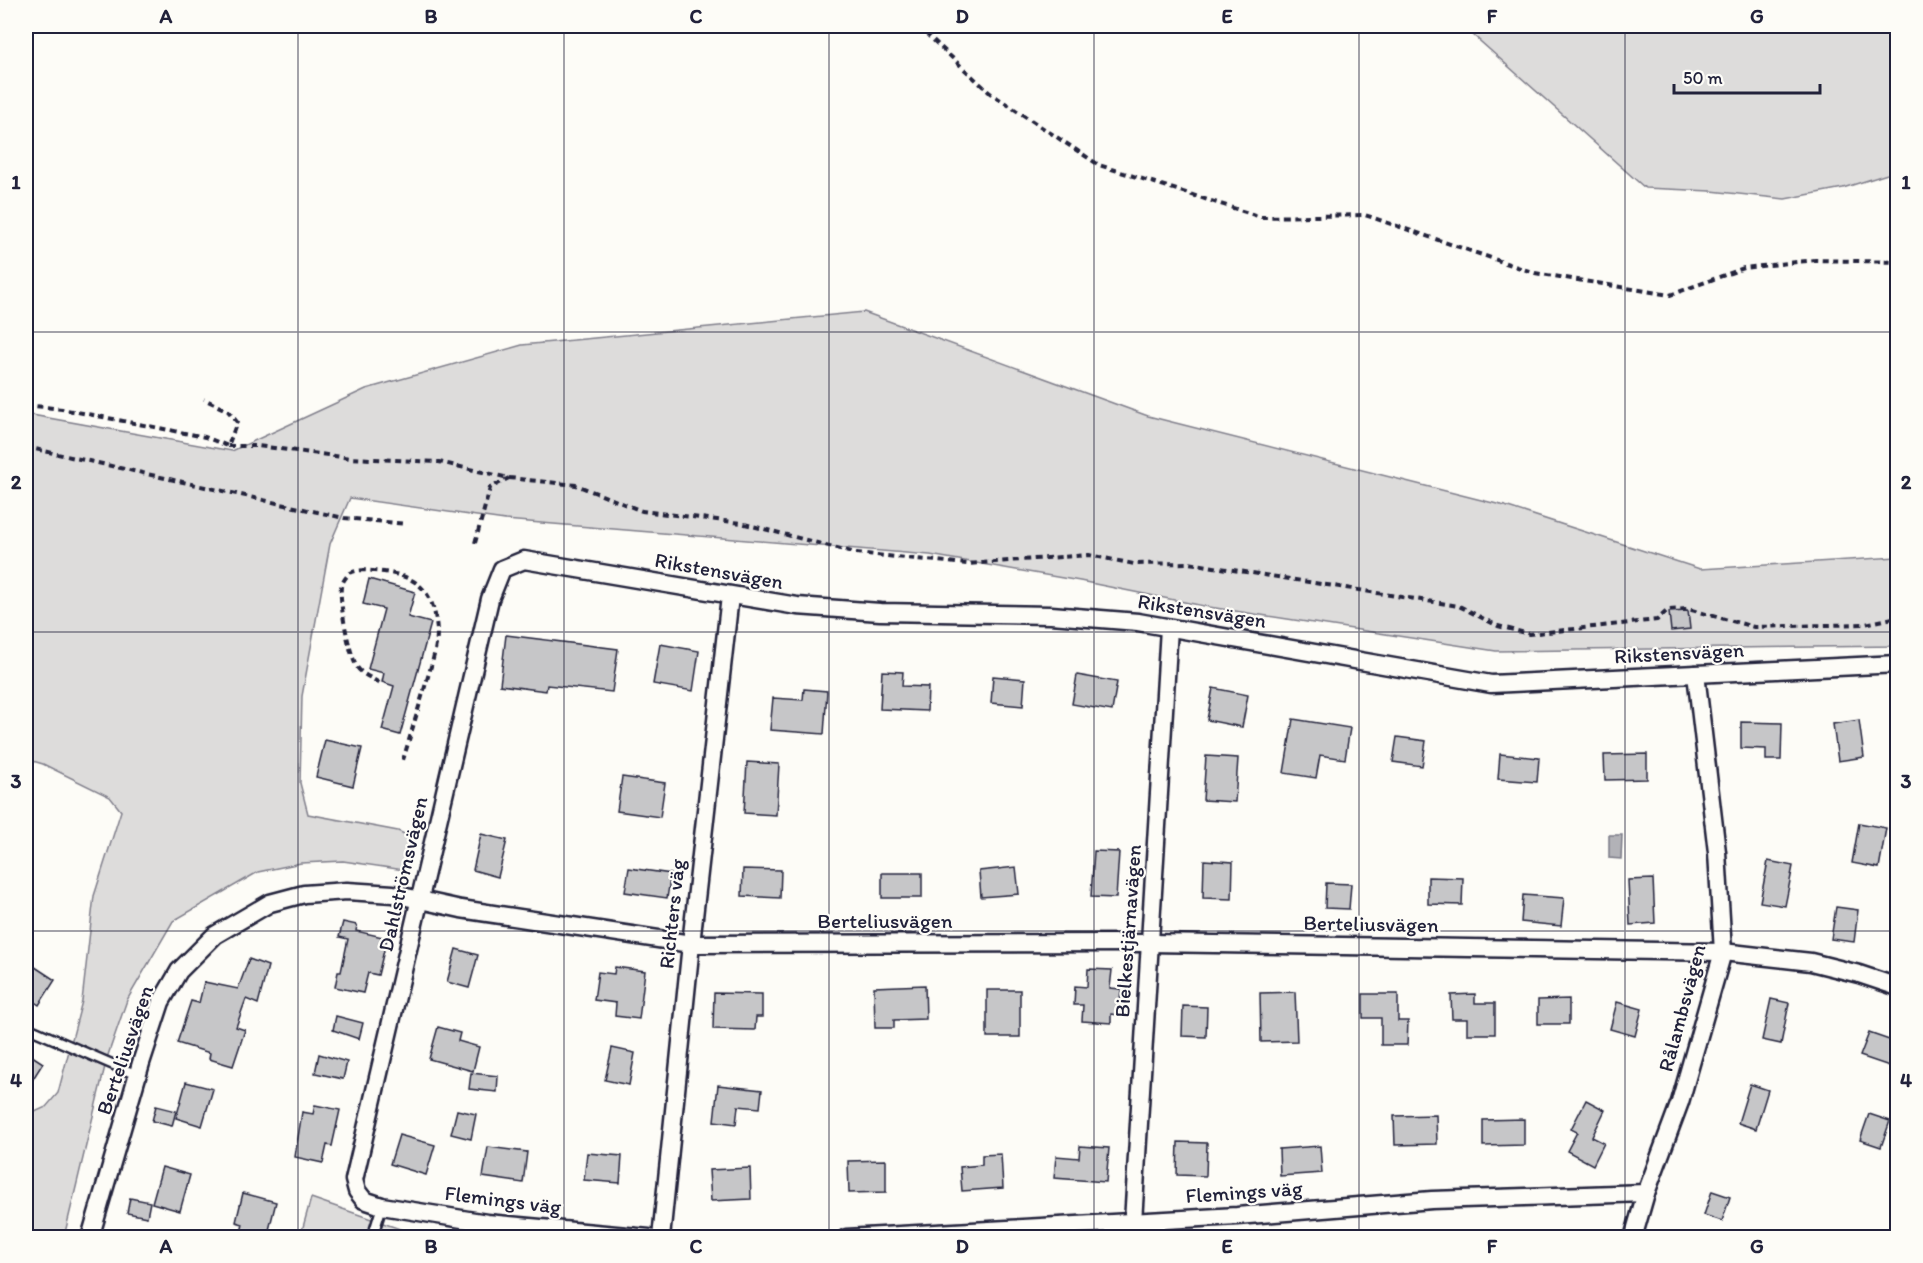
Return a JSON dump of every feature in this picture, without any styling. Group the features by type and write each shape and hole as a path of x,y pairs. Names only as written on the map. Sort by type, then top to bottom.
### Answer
{"street":[{"name":"Rikstensvägen","path":"502,569 524,560 730,596 832,609 1051,615 1138,622 1491,684 1898,664"},
{"name":"Dahlströmsvägen","path":"357,1191 354,1180 487,610 502,569"},
{"name":"Richters väg","path":"661,1238 730,596"},
{"name":"Bielkestjärnavägen","path":"1135,1230 1169,628"},
{"name":"Rålambsvägen","path":"1633,1238 1646,1193 1680,1101 1724,952 1717,852 1696,674"},
{"name":"Berteliusvägen","path":"90,1238 137,1075 161,1002 179,971 215,935 270,903 304,894 347,891 393,894 461,909 691,944 1150,943 1724,952 1811,962 1898,987"},
{"name":"Flemings väg","path":"357,1191 364,1200 382,1206 487,1223 649,1238"},
{"name":"Flemings väg","path":"846,1238 992,1228 1135,1230 1237,1216 1432,1200 1646,1193"}],"lane":[{"path":"26,1028 137,1075"},
{"path":"372,1238 382,1206"}],"path":[{"path":"918,26 990,93 1099,165 1261,217 1365,215 1535,273 1670,295 1744,268 1815,260 1898,262"},
{"path":"204,399 228,411 237,422 228,446"},
{"path":"26,405 62,409 204,437 228,446 258,446 350,458 439,462 510,478 576,485 642,512 741,523 856,553 967,564 1089,555 1134,564 1188,563 1459,606 1498,626 1529,634 1657,620 1668,610 1688,609 1754,627 1865,624 1898,617"},
{"path":"26,446 344,518 406,524"},
{"path":"474,543 490,488 510,478"},
{"path":"379,683 357,668 349,646 341,586 352,572 363,570 408,576 418,582 425,591 436,618 437,635 430,668 403,760"}],"shaded area":[{"path":"1463,26 1897,26 1897,171 1843,188 1785,199 1711,191 1645,188"},
{"path":"864,312 1148,416 1505,506 1700,569 1897,557 1897,646 1496,651 1209,607 1080,581 930,555 505,520 350,498 330,544 302,696 300,783 308,814 398,831 413,838 406,867 404,870 343,861 301,863 258,872 173,921 127,1000 107,1058 64,1237 26,1237 26,1116 46,1107 58,1093 82,1001 94,896 121,811 110,797 43,764 26,759 26,414 232,451 366,389 522,345"},
{"path":"1609,835 1622,835 1621,859 1609,858"},
{"path":"311,1198 403,1230 403,1237 300,1238"}],"building":[{"path":"369,579 415,592 408,617 431,623 400,735 382,730 394,686 382,682 384,673 368,669 384,609 363,604"},
{"path":"1688,611 1690,629 1671,631 1669,612"},
{"path":"506,635 618,649 612,692 547,685 546,691 500,685"},
{"path":"660,644 699,651 693,691 653,684"},
{"path":"882,671 903,672 902,686 928,687 927,711 880,709"},
{"path":"1077,675 1117,682 1112,711 1072,704"},
{"path":"993,676 1025,679 1023,706 991,703"},
{"path":"1213,688 1248,695 1242,727 1207,720"},
{"path":"804,689 827,691 824,734 770,730 773,698 803,700"},
{"path":"1293,719 1350,728 1345,759 1320,755 1316,778 1284,773"},
{"path":"1859,720 1864,757 1838,761 1833,724"},
{"path":"1741,722 1782,723 1781,760 1766,760 1766,749 1741,748"},
{"path":"1397,737 1426,741 1422,766 1393,762"},
{"path":"325,740 362,748 353,786 316,777"},
{"path":"1500,754 1539,758 1537,782 1498,779"},
{"path":"1647,754 1647,779 1605,780 1604,755"},
{"path":"1206,756 1238,758 1235,802 1203,800"},
{"path":"747,762 779,764 776,815 744,813"},
{"path":"622,777 665,783 660,817 617,811"},
{"path":"1859,823 1886,828 1879,868 1852,863"},
{"path":"481,834 507,840 498,877 473,870"},
{"path":"1094,851 1119,852 1116,898 1091,897"},
{"path":"1204,860 1233,862 1232,899 1203,898"},
{"path":"1768,861 1793,866 1785,906 1760,902"},
{"path":"1016,867 1019,894 981,897 979,871"},
{"path":"629,868 671,874 667,898 625,892"},
{"path":"743,869 781,870 780,898 742,896"},
{"path":"882,873 922,873 922,898 882,898"},
{"path":"1428,877 1463,878 1462,905 1428,904"},
{"path":"1653,879 1655,923 1630,925 1628,880"},
{"path":"1326,883 1351,884 1349,909 1325,908"},
{"path":"1523,895 1564,898 1561,926 1521,922"},
{"path":"1836,907 1858,910 1854,942 1831,939"},
{"path":"343,922 357,925 356,931 387,938 378,975 368,973 363,993 335,987 338,972 341,972 348,939 339,937"},
{"path":"456,949 478,955 469,988 447,982"},
{"path":"249,959 268,966 258,1004 246,999 236,1027 245,1030 233,1066 209,1059 210,1053 177,1043 191,1001 199,1003 204,982 238,989"},
{"path":"26,961 55,980 39,1005 26,996"},
{"path":"615,967 645,971 639,1019 615,1016 616,1003 594,1000 598,972 614,974"},
{"path":"1088,969 1112,970 1110,988 1121,989 1119,1015 1111,1014 1111,1023 1082,1021 1083,1005 1074,1005 1075,986 1087,987"},
{"path":"925,985 926,1019 894,1020 894,1028 875,1028 874,987"},
{"path":"987,990 1020,990 1020,1037 987,1037"},
{"path":"1295,992 1297,1041 1261,1042 1260,993"},
{"path":"714,993 762,994 762,1017 756,1017 755,1030 713,1029"},
{"path":"1363,994 1398,994 1398,1021 1408,1021 1407,1045 1381,1045 1381,1018 1363,1018"},
{"path":"1475,994 1475,1003 1495,1003 1495,1034 1467,1034 1467,1019 1452,1019 1451,995"},
{"path":"1569,999 1569,1024 1538,1024 1538,1000"},
{"path":"1771,999 1789,1003 1781,1044 1762,1040"},
{"path":"1617,1002 1642,1009 1635,1036 1610,1029"},
{"path":"1183,1006 1207,1007 1206,1037 1182,1036"},
{"path":"336,1016 363,1023 359,1039 333,1030"},
{"path":"438,1027 460,1033 458,1041 479,1047 473,1071 429,1059"},
{"path":"1869,1033 1898,1043 1898,1069 1860,1056"},
{"path":"612,1048 635,1053 629,1085 605,1080"},
{"path":"26,1052 43,1063 26,1090"},
{"path":"319,1054 347,1062 343,1079 315,1073"},
{"path":"471,1073 498,1076 497,1092 469,1089"},
{"path":"186,1082 213,1089 202,1126 176,1118"},
{"path":"1750,1084 1768,1090 1756,1129 1738,1123"},
{"path":"718,1085 762,1090 760,1108 738,1106 736,1124 714,1121"},
{"path":"1586,1100 1605,1110 1592,1137 1604,1143 1593,1165 1567,1151 1577,1132 1571,1129"},
{"path":"315,1105 340,1110 332,1146 327,1145 323,1163 295,1157 302,1112 313,1114"},
{"path":"156,1106 176,1111 172,1126 152,1121"},
{"path":"457,1110 476,1114 471,1139 451,1134"},
{"path":"1869,1114 1890,1121 1881,1147 1860,1140"},
{"path":"1436,1115 1437,1144 1395,1145 1394,1116"},
{"path":"1524,1119 1524,1145 1483,1146 1483,1120"},
{"path":"399,1135 435,1145 426,1175 390,1164"},
{"path":"1178,1142 1207,1143 1206,1176 1177,1175"},
{"path":"1080,1146 1109,1148 1106,1182 1054,1178 1056,1156 1079,1158"},
{"path":"1320,1146 1322,1173 1280,1176 1279,1149"},
{"path":"488,1147 527,1152 523,1183 483,1177"},
{"path":"587,1153 622,1156 620,1183 584,1180"},
{"path":"1001,1154 1003,1188 962,1191 960,1167 982,1165 982,1155"},
{"path":"886,1160 886,1192 849,1193 848,1161"},
{"path":"162,1167 190,1175 180,1211 152,1203"},
{"path":"750,1168 751,1199 711,1201 709,1170"},
{"path":"1712,1191 1730,1197 1722,1221 1704,1215"},
{"path":"243,1193 276,1202 267,1238 241,1233 243,1224 236,1222"},
{"path":"130,1198 150,1202 147,1217 127,1213"}]}
